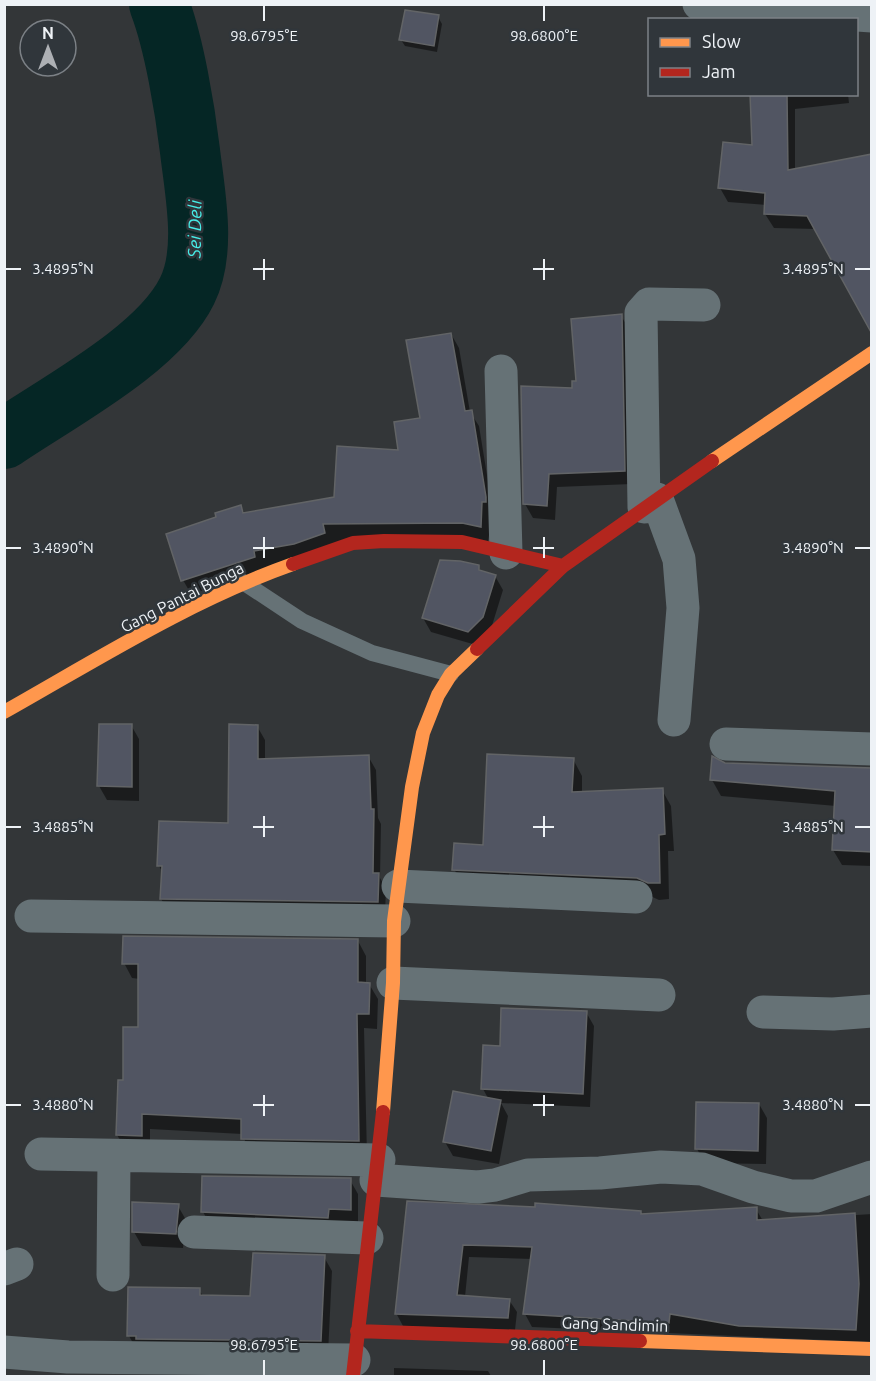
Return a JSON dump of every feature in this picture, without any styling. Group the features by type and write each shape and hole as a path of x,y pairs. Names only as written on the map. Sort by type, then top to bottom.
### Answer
{"main road":[{"path":"355,1356 367,1238 378,1170 393,983 394,921 398,886 412,787 423,733 438,695 452,674 563,566 650,503 872,353"},
{"name":"Gang Pantai Bunga","path":"4,712 153,627 243,582 353,543 462,542 563,566"},
{"name":"Gang Sandimin","path":"355,1356 872,1349"}],"street":[{"path":"699,4 872,16"},
{"path":"674,720 683,608 679,559 650,503 641,313 649,304 704,305"},
{"path":"501,370 506,553"},
{"path":"726,744 872,749"},
{"path":"398,886 636,897"},
{"path":"31,916 394,921"},
{"path":"393,983 659,995"},
{"path":"763,1012 833,1014 872,1011"},
{"path":"41,1154 378,1170 478,1187 495,1185 528,1175 600,1173 661,1167 702,1169 753,1187 791,1196 816,1196 872,1177"},
{"path":"113,1275 114,1156"},
{"path":"194,1232 367,1238"},
{"path":"4,1352 68,1357 355,1356"}],"lane":[{"path":"243,582 302,621 372,653 452,674"}],"building":[{"path":"405,10 439,15 434,46 399,40"},
{"path":"750,96 787,96 788,170 872,154 872,334 807,216 764,214 765,193 718,188 723,142 752,145"},
{"path":"622,314 625,471 549,474 547,506 523,504 521,386 572,388 572,381 576,381 571,319"},
{"path":"451,333 465,411 472,410 486,497 486,502 482,502 481,527 462,523 323,524 325,533 294,544 254,551 255,557 181,581 166,534 216,517 215,513 241,505 243,513 334,497 337,446 398,450 394,422 420,418 406,340"},
{"path":"440,560 479,565 479,570 496,575 483,617 468,632 422,618"},
{"path":"99,724 132,724 132,787 97,786"},
{"path":"229,724 258,725 258,759 369,755 371,809 374,809 373,873 379,873 378,902 160,899 162,866 157,866 159,821 228,823"},
{"path":"487,754 574,758 572,792 663,788 665,834 659,835 660,883 648,883 637,878 452,870 454,843 483,845"},
{"path":"712,756 725,763 872,768 872,852 832,850 835,791 710,780"},
{"path":"123,936 358,939 358,982 370,983 369,1014 357,1014 359,1141 241,1139 241,1119 142,1114 142,1136 116,1135 118,1080 123,1080 123,1027 138,1027 138,964 122,964"},
{"path":"501,1008 587,1011 583,1094 481,1089 483,1045 500,1046"},
{"path":"453,1091 501,1100 491,1151 443,1142"},
{"path":"696,1102 759,1103 758,1151 695,1149"},
{"path":"202,1176 351,1178 351,1210 329,1209 328,1218 201,1212"},
{"path":"407,1201 535,1207 535,1203 641,1211 641,1214 757,1207 757,1220 855,1213 859,1284 856,1330 739,1326 670,1314 669,1323 523,1314 532,1247 463,1245 457,1295 510,1299 508,1318 395,1314"},
{"path":"132,1202 179,1204 176,1234 132,1232"},
{"path":"253,1253 325,1255 321,1341 136,1339 136,1336 127,1336 128,1287 200,1288 200,1295 250,1296"}],"waterway":[{"name":"Sei Deli","path":"4,439 131,354 173,313 187,291 193,275 198,240 194,185 178,76 159,4"}],"traffic: slow":[{"path":"712,461 872,353"},
{"path":"4,712 182,613 218,595 293,564"},
{"path":"383,1112 393,983 394,921 412,787 423,733 438,695 451,674 477,649"},
{"path":"640,1341 872,1349"}],"traffic: jam":[{"path":"477,649 563,566 712,461"},
{"path":"293,564 353,543 384,541 462,542 563,566"},
{"path":"353,1376 383,1112"},
{"path":"357,1331 640,1341"}]}
